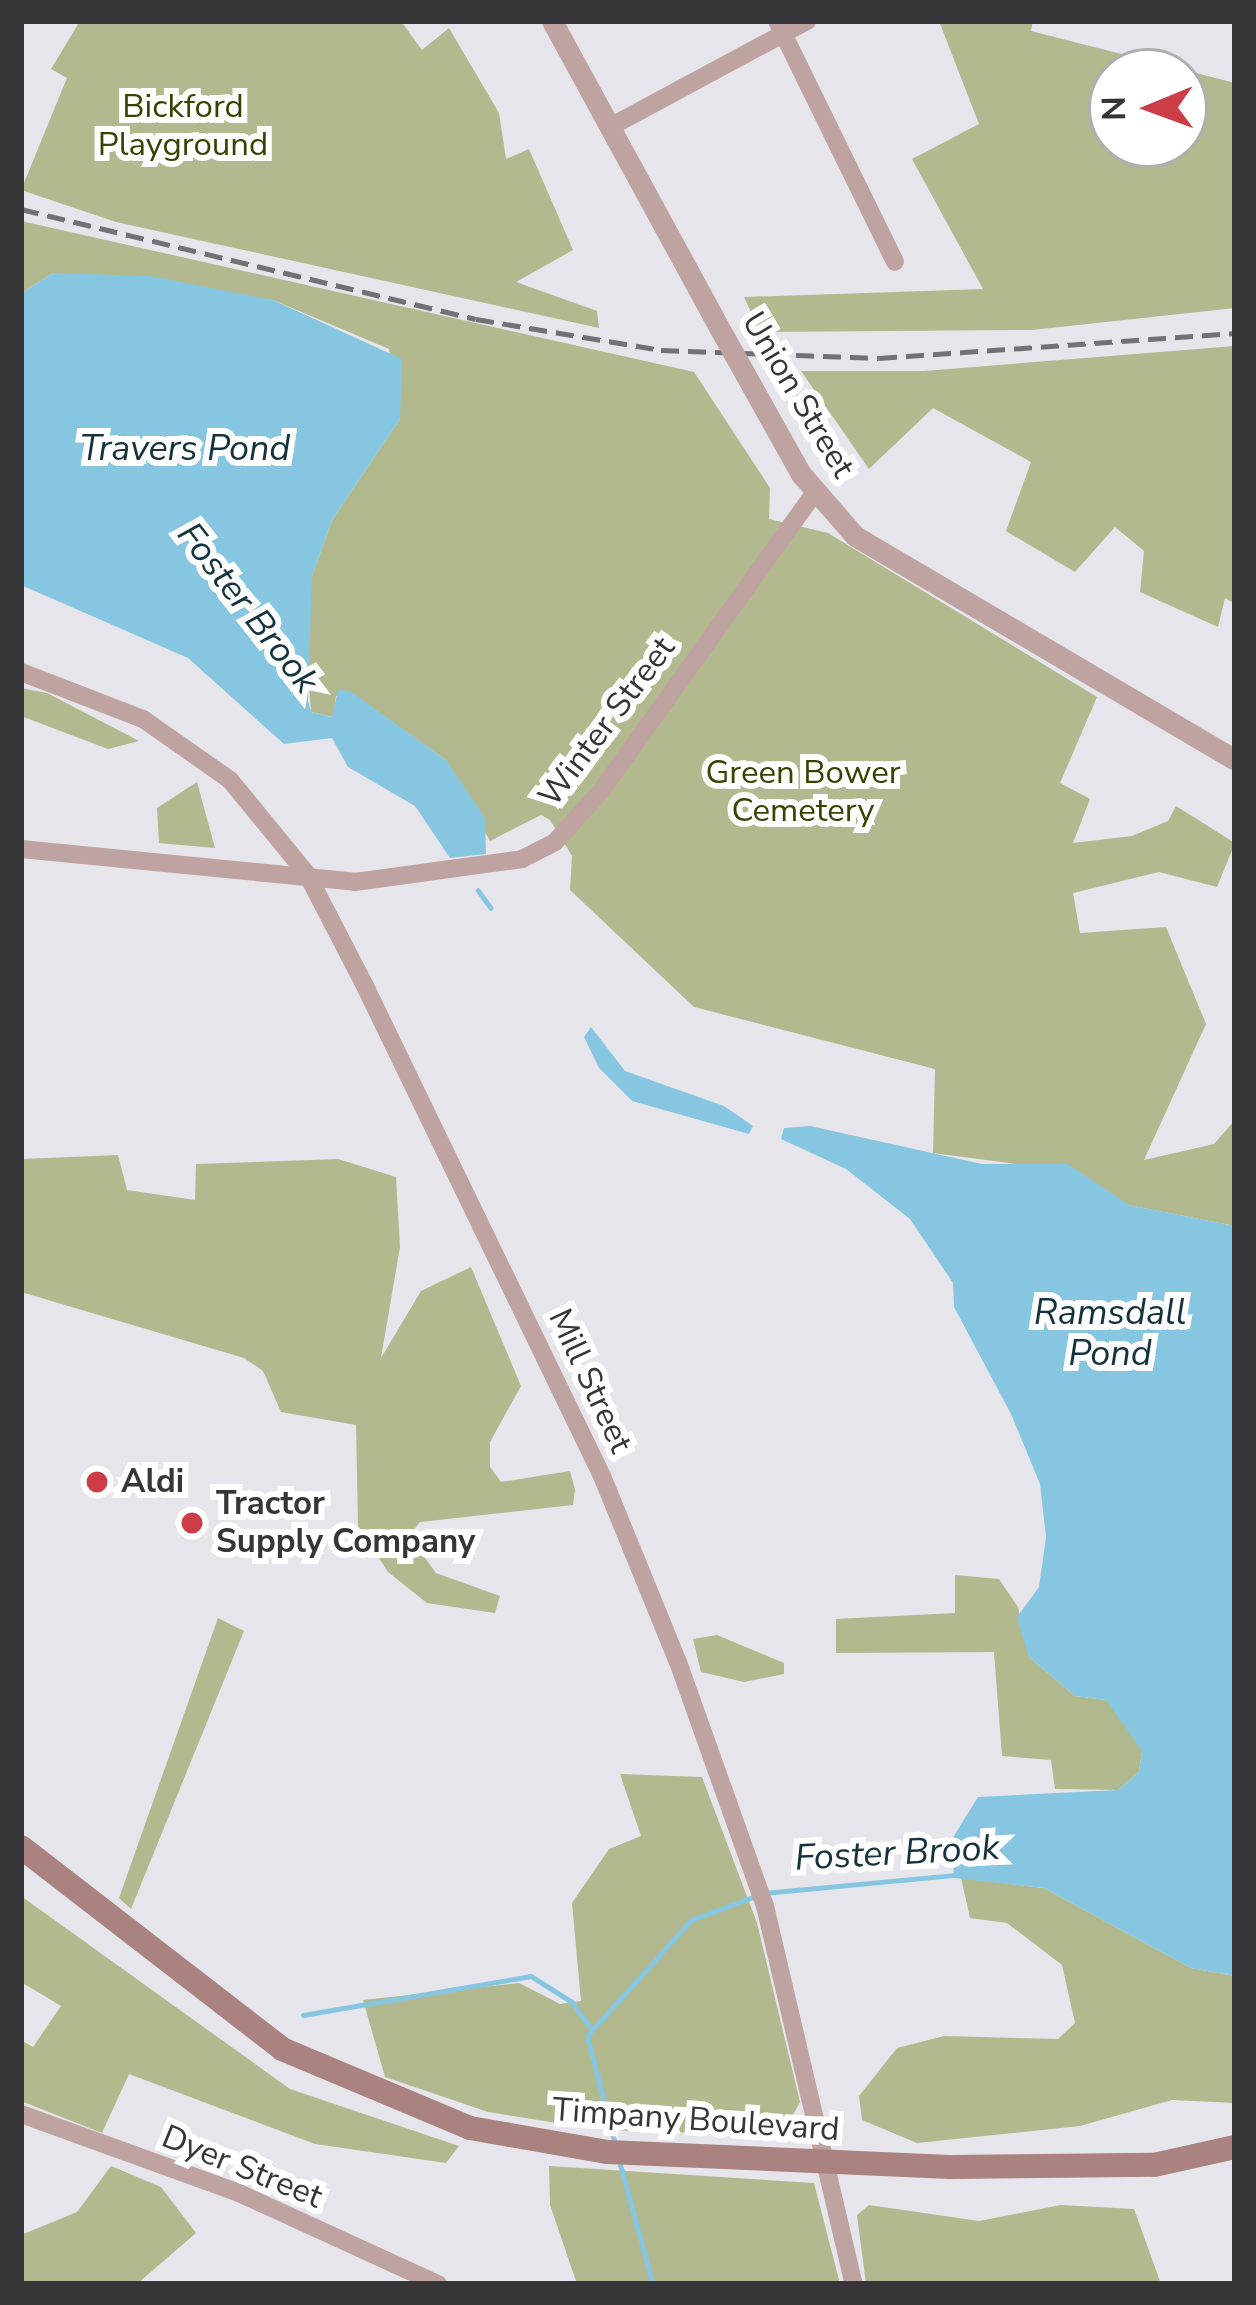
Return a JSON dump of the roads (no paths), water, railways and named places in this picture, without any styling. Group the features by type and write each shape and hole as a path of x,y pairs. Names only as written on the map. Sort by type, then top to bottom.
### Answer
{"main road":[{"name":"Timpany Boulevard","path":"21,1847 208,1999 323,2073 470,2128 618,2153 1072,2170 1235,2147"}],"street":[{"name":"Union Street","path":"551,21 815,493 894,562 1235,760"},
{"path":"610,127 780,27 807,21"},
{"path":"780,27 895,262"},
{"name":"Winter Street","path":"21,849 355,882 487,870 550,844 586,809 815,493"},
{"name":"Mill Street","path":"21,671 84,692 189,748 274,825 307,874 631,1539 765,1906 854,2284"},
{"name":"Dyer Street","path":"21,2114 239,2193 438,2284"}],"water":[{"name":"Travers Pond","path":"53,273 151,276 273,300 402,359 400,419 332,520 312,576 308,701 311,712 332,717 338,690 350,691 446,760 485,818 486,854 450,858 415,806 348,767 332,738 284,744 188,658 21,585 21,293"},
{"path":"591,1027 625,1071 724,1106 753,1126 749,1134 632,1101 599,1068 584,1037"},
{"name":"Ramsdall Pond","path":"810,1126 982,1164 1068,1164 1129,1205 1235,1226 1235,1976 1191,1968 1044,1888 954,1878 952,1839 978,1797 1118,1790 1139,1772 1142,1751 1106,1700 1075,1696 1029,1657 1017,1617 1039,1587 1046,1537 1040,1484 1011,1414 954,1307 953,1283 910,1219 846,1169 781,1139 784,1128"}],"waterway":[{"name":"Foster Brook","path":"478,890 491,908"},
{"name":"Foster Brook","path":"764,1893 955,1875"},
{"name":"Foster Brook","path":"614,2141 587,2036 691,1920 753,1897"},
{"path":"303,2015 531,1976 572,2002 591,2028"},
{"name":"Foster Brook","path":"620,2163 653,2284"}],"railway":[{"path":"21,209 476,319 661,350 879,358 1235,333"}],"place":[{"name":"Aldi","path":"97,1482"},
{"name":"Tractor Supply Company","path":"192,1523"}],"park label":[{"name":"Bickford Playground","path":"183,126"},
{"name":"Green Bower Cemetery","path":"803,792"}]}
